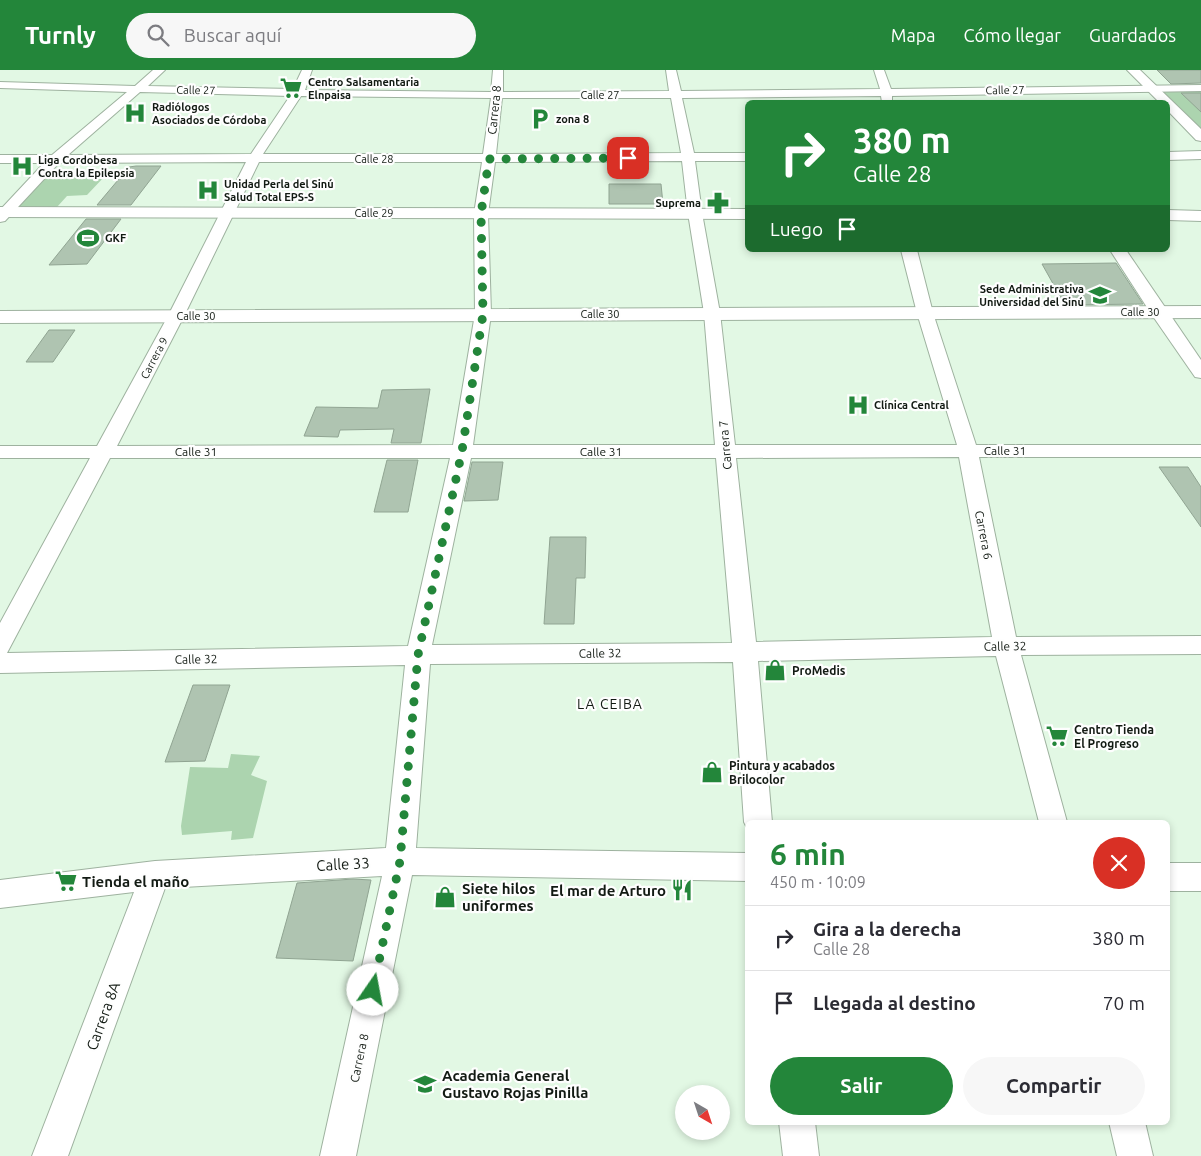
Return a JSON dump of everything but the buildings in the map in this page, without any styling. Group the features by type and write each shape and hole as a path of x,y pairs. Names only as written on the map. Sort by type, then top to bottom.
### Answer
{"street":[{"path":"2,214 53,161 160,70"},
{"name":"Carrera 9","path":"0,646 176,316 254,159 298,92 307,70"},
{"name":"Carrera 8","path":"338,1156 400,861 418,655 462,451 483,314 481,214 497,95 498,70"},
{"name":"Carrera 7","path":"672,70 688,157 695,213 712,314 745,652 758,820"},
{"path":"879,70 887,97"},
{"path":"1133,70 1163,100"},
{"path":"1005,77 1020,100"},
{"name":"Calle 27","path":"0,85 497,95 887,97 1013,90 1201,88"},
{"path":"1170,107 1201,137"},
{"path":"1170,156 1201,156"},
{"name":"Calle 28","path":"0,160 745,157"},
{"name":"Calle 29","path":"2,214 226,212 745,214"},
{"path":"1170,215 1201,216"},
{"name":"Carrera 6","path":"910,252 925,313 968,450 1006,646 1052,820"},
{"path":"1119,252 1201,373"},
{"name":"Calle 30","path":"0,317 1201,312"},
{"name":"Calle 31","path":"0,452 1201,451"},
{"name":"Calle 32","path":"0,663 418,655 745,652 1006,646 1201,645"},
{"name":"Calle 33","path":"0,894 155,875 400,861 745,867"},
{"name":"Carrera 8A","path":"50,1156 155,875"},
{"path":"1170,878 1201,878"},
{"path":"797,1125 801,1156"},
{"path":"1127,1125 1135,1156"}],"green space":[{"path":"1157,90 1201,90 1201,132 1170,102 1170,100 1167,100"},
{"path":"46,177 104,177 87,195 67,196 57,207 17,207"},
{"path":"231,754 260,756 251,775 267,781 253,838 231,840 232,831 182,835 181,826 190,767 228,768"}],"place":[{"name":"Centro Salsamentaria Elnpaisa","path":"291,88"},
{"name":"Radiólogos Asociados de Córdoba","path":"135,113"},
{"name":"zona 8","path":"540,119"},
{"name":"Liga Cordobesa Contra la Epilepsia","path":"22,166"},
{"name":"Unidad Perla del Sinú Salud Total EPS-S","path":"208,190"},
{"name":"Suprema","path":"718,203"},
{"name":"GKF","path":"88,238"},
{"name":"Sede Administrativa Universidad del Sinú","path":"1100,295"},
{"name":"Clínica Central","path":"858,405"},
{"name":"ProMedis","path":"775,670"},
{"name":"Centro Tienda El Progreso","path":"1057,736"},
{"name":"Pintura y acabados Brilocolor","path":"712,772"},
{"name":"Tienda el maño","path":"66,881"},
{"name":"El mar de Arturo","path":"682,890"},
{"name":"Siete hilos uniformes","path":"445,897"},
{"name":"Academia General Gustavo Rojas Pinilla","path":"425,1084"}],"district":[{"name":"LA CEIBA","path":"610,704"}],"route":[{"path":"373,990 400,861 418,655 462,451 483,314 481,214 489,159 628,158"}]}
